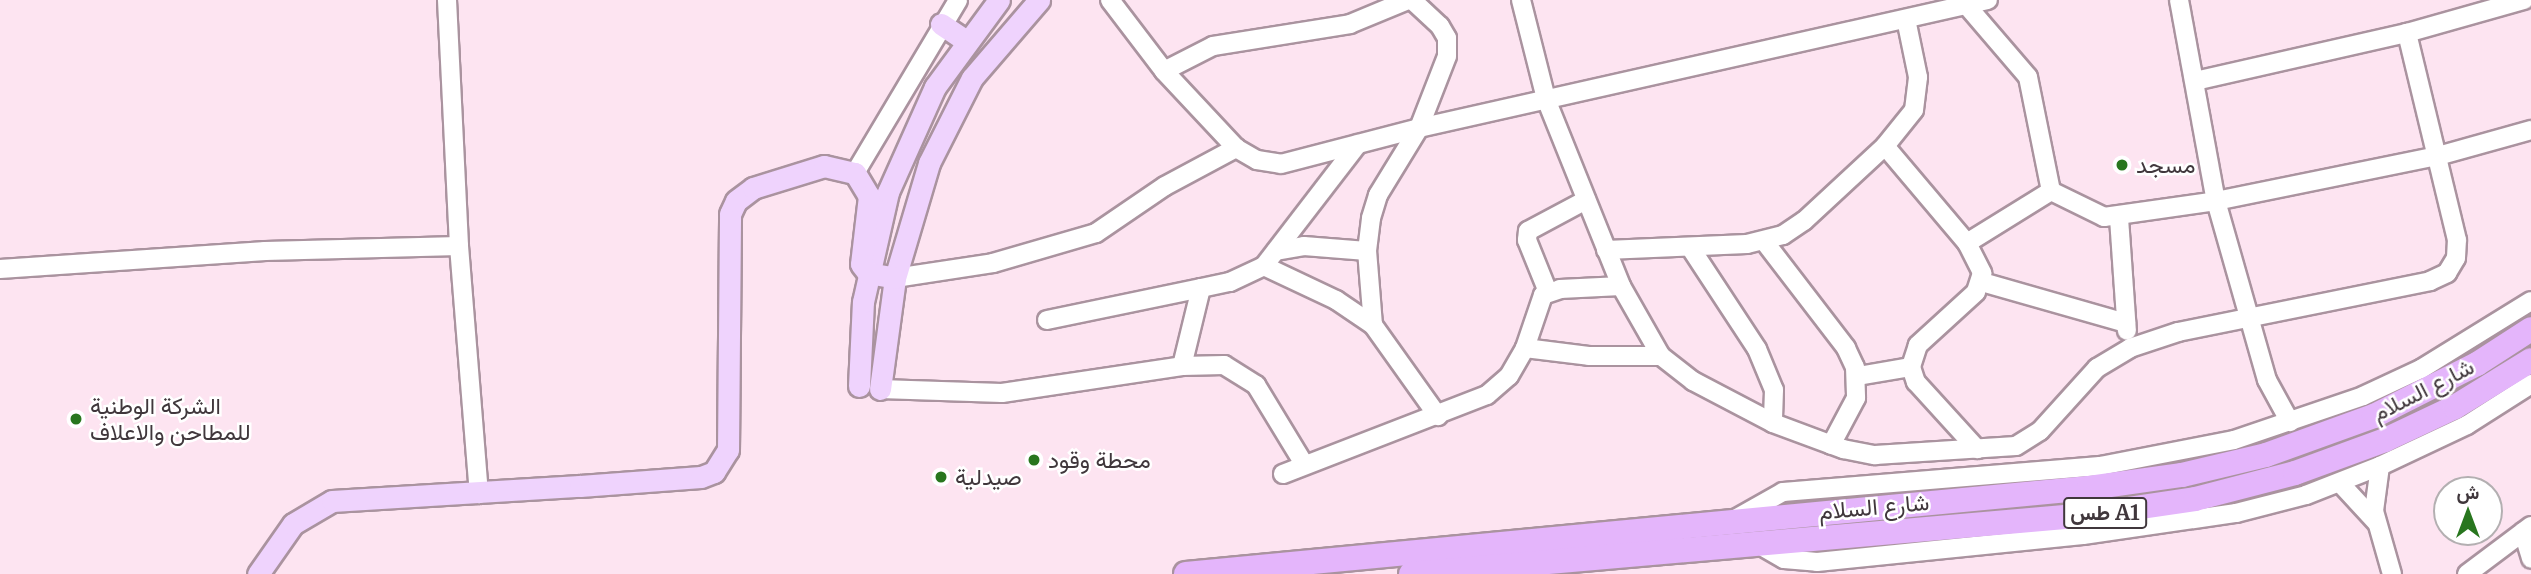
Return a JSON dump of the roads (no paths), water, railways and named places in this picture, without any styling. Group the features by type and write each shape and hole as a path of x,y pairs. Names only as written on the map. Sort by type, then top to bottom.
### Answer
{"highway":[{"name":"شارع السلام","path":"1411,574 1651,540 1735,519 2089,488 2235,464 2374,416 2477,364 2531,329"},
{"name":"شارع السلام","path":"1186,574 1651,540 1756,542 2087,515 2229,491 2385,440 2455,407 2531,360"}],"main road":[{"path":"870,388 869,273 882,211 910,137 935,87 966,41 999,0"},
{"path":"870,388 918,190 953,110 995,48 1038,0"},
{"path":"941,24 966,41"},
{"path":"258,574 293,524 332,500 479,494 701,477 719,468 728,443 732,207 753,188 801,171 833,166 855,173 869,196 861,259 869,273 895,278"}],"street":[{"path":"447,0 459,246 479,494"},
{"path":"855,173 941,24 958,0"},
{"path":"1110,0 1164,71 1236,148 1257,160 1281,164 1419,128 1906,19 1963,3 1988,0"},
{"path":"1521,0 1546,99 1621,286 1661,356 1693,381 1773,423 1831,445 1875,456 2006,448 2026,442 2097,368 2130,348 2178,332 2248,320 2430,281 2446,273 2458,249 2407,33"},
{"path":"2179,0 2216,201 2248,320 2271,391 2290,422"},
{"path":"2195,81 2407,33 2522,0"},
{"path":"1164,71 1213,46 1350,24 1404,1 1447,38 1447,55 1419,128 1378,195 1367,251 1373,325"},
{"path":"1963,3 2028,76 2051,191 2088,212 2119,218 2216,201 2438,156 2531,130"},
{"path":"1606,250 1764,241 1804,221 1885,146 1914,110 1918,93 1906,19"},
{"path":"1047,320 1230,282 1264,266 1358,144"},
{"path":"1885,146 1967,243 1979,263 1982,282"},
{"path":"895,278 993,263 1096,233 1165,186 1236,148"},
{"path":"1967,243 2051,191"},
{"path":"1548,292 1527,240 1528,231 1586,200"},
{"path":"2119,218 2130,348"},
{"path":"1764,241 1846,348 1858,376 1852,407 1831,445"},
{"path":"0,269 265,251 459,246"},
{"path":"1276,251 1304,246 1367,251"},
{"path":"1690,247 1757,349 1774,390 1773,423"},
{"path":"1264,266 1336,300 1373,325 1438,416"},
{"path":"1982,282 2126,323"},
{"path":"1977,449 1916,382 1911,367 1918,345 1982,282"},
{"path":"1283,474 1487,395 1509,376 1525,348 1537,302 1548,292 1621,286"},
{"path":"1182,366 1201,288"},
{"path":"1735,519 1749,507 1783,492 2110,464 2234,440 2290,422 2421,369 2531,301"},
{"path":"1525,348 1589,356 1661,356"},
{"path":"870,388 1002,393 1182,366 1224,365 1247,376 1304,464"},
{"path":"1858,376 1911,367"},
{"path":"1756,542 1784,559 1806,562 2083,535 2236,513 2340,483 2379,466 2468,425 2531,384"},
{"path":"2379,466 2376,522 2392,574"},
{"path":"2340,483 2376,522"},
{"path":"2467,574 2527,529 2531,559"}],"place":[{"name":"مسجد","path":"2122,165"},
{"name":"الشركة الوطنية للمطاحن والاعلاف","path":"76,419"},
{"name":"محطة وقود","path":"1034,460"},
{"name":"صيدلية","path":"941,477"}]}
